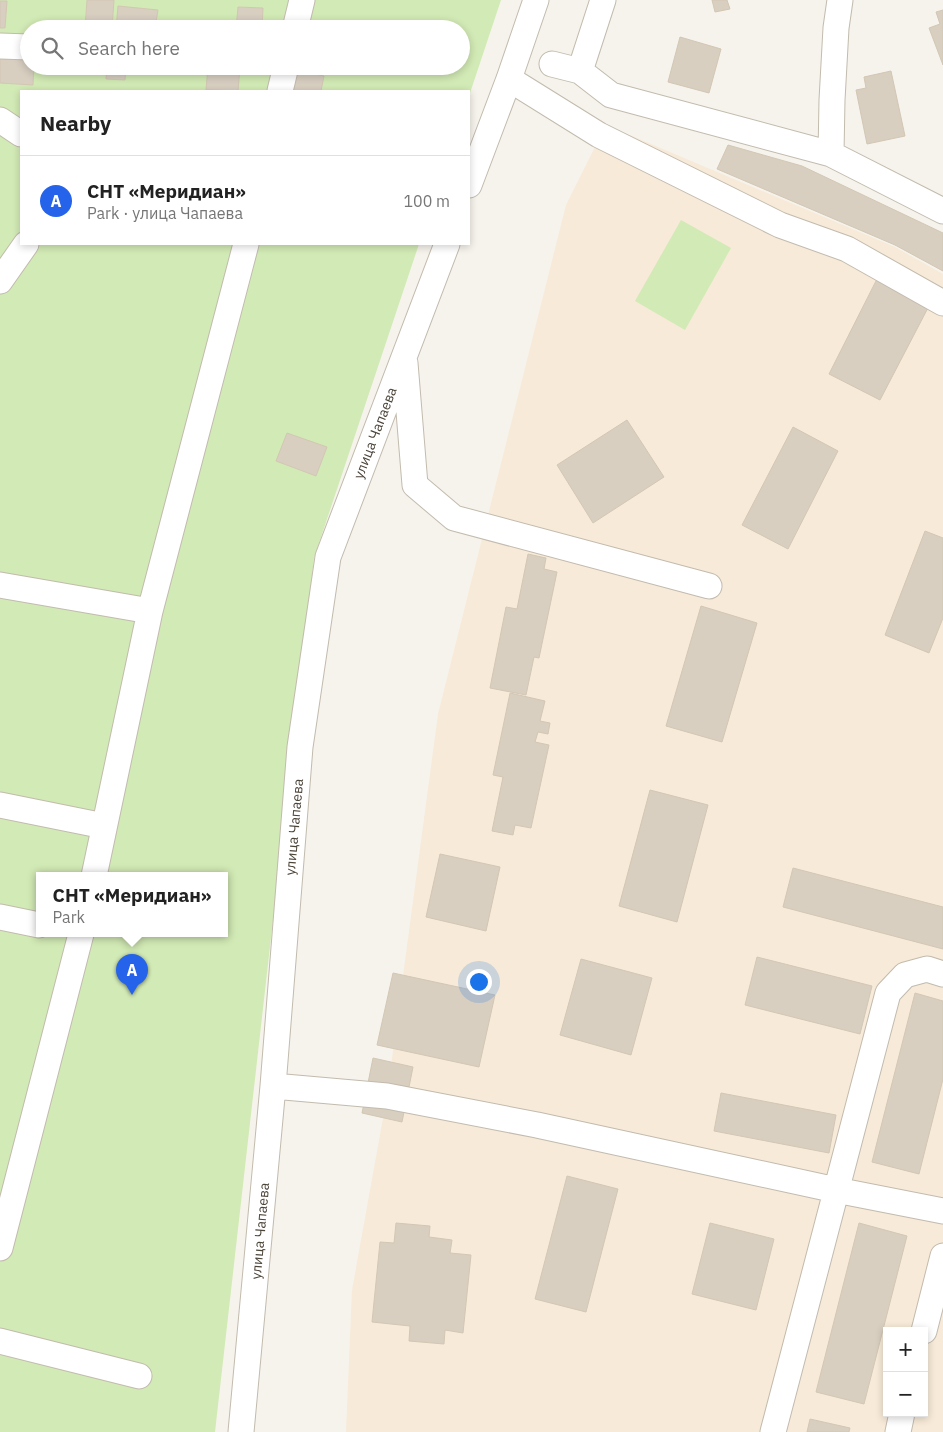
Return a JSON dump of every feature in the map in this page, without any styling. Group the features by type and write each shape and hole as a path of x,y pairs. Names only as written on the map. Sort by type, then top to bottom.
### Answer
{"street":[{"path":"297,20 302,0"},
{"path":"470,182 536,0"},
{"path":"580,71 603,0"},
{"path":"831,154 832,91 836,28 840,0"},
{"path":"0,46 20,47"},
{"path":"552,64 580,71 611,95 831,154 942,205"},
{"path":"280,90 284,75"},
{"path":"509,79 599,135 780,225 847,249 943,303"},
{"path":"0,281 25,245"},
{"name":"улица Чапаева","path":"241,1432 273,1086 300,747 328,557 446,245"},
{"path":"95,872 150,611 238,247"},
{"path":"404,356 415,485 454,518 709,586"},
{"path":"0,585 150,611"},
{"path":"0,805 104,826"},
{"path":"0,917 36,924"},
{"path":"0,1248 9,1172 80,937"},
{"path":"773,1432 888,993 905,975 927,969 943,974"},
{"path":"273,1086 387,1096 537,1125 836,1190 943,1211"},
{"path":"925,1327 943,1256"},
{"path":"0,1341 139,1376"},
{"path":"898,1432 901,1417"}],"shaded area":[{"path":"606,125 895,247 943,274 943,1432 346,1432 352,1290 387,1096 438,714 566,205"}],"green space":[{"path":"0,0 501,0 470,93 470,90 20,90 20,245 419,245 314,558 215,1432 0,1432"},
{"path":"681,220 731,248 685,330 635,301"}],"building":[{"path":"87,0 114,0 113,20 86,20"},
{"path":"712,0 727,0 730,9 715,12"},
{"path":"0,1 7,1 5,28 0,28"},
{"path":"118,6 158,10 156,20 117,20"},
{"path":"238,7 263,8 262,20 237,20"},
{"path":"943,10 943,65 929,28 940,24 936,12"},
{"path":"680,37 721,49 709,93 668,82"},
{"path":"0,52 20,53 20,75 34,75 33,85 0,83"},
{"path":"891,71 905,136 867,144 856,90 866,88 864,77"},
{"path":"106,75 125,75 125,80 106,79"},
{"path":"207,75 239,75 238,90 206,90"},
{"path":"291,75 324,76 321,90 287,90"},
{"path":"728,145 802,166 943,233 943,271 895,245 717,169"},
{"path":"878,277 930,304 880,400 829,374"},
{"path":"627,420 664,477 593,523 557,465"},
{"path":"793,427 838,451 788,549 742,525"},
{"path":"287,433 327,447 316,476 276,461"},
{"path":"925,531 943,538 943,618 929,653 885,635"},
{"path":"528,554 546,558 544,569 557,572 539,658 534,657 526,695 490,688 506,607 517,609"},
{"path":"701,606 757,623 722,742 666,726"},
{"path":"510,693 545,701 540,721 550,723 548,734 538,732 535,742 549,745 531,828 515,825 513,835 492,831 503,777 493,775"},
{"path":"650,790 708,805 677,922 619,906"},
{"path":"440,854 500,867 486,931 426,917"},
{"path":"793,868 943,907 943,949 783,907"},
{"path":"757,957 872,986 860,1034 745,1005"},
{"path":"581,959 652,978 631,1055 560,1035"},
{"path":"393,973 495,995 479,1067 377,1045"},
{"path":"915,993 943,1001 943,1079 919,1174 872,1162"},
{"path":"373,1058 413,1067 402,1122 362,1113"},
{"path":"721,1093 836,1115 829,1153 714,1131"},
{"path":"567,1176 618,1189 586,1312 535,1299"},
{"path":"396,1223 430,1226 429,1237 452,1240 450,1253 471,1255 463,1333 445,1330 444,1344 409,1341 410,1326 372,1322 380,1242 394,1243"},
{"path":"710,1223 774,1239 756,1310 692,1294"},
{"path":"859,1223 907,1236 864,1404 816,1392"},
{"path":"810,1419 850,1428 849,1432 807,1432"}],"place":[{"name":"СНТ «Меридиан»","path":"132,995"}]}
